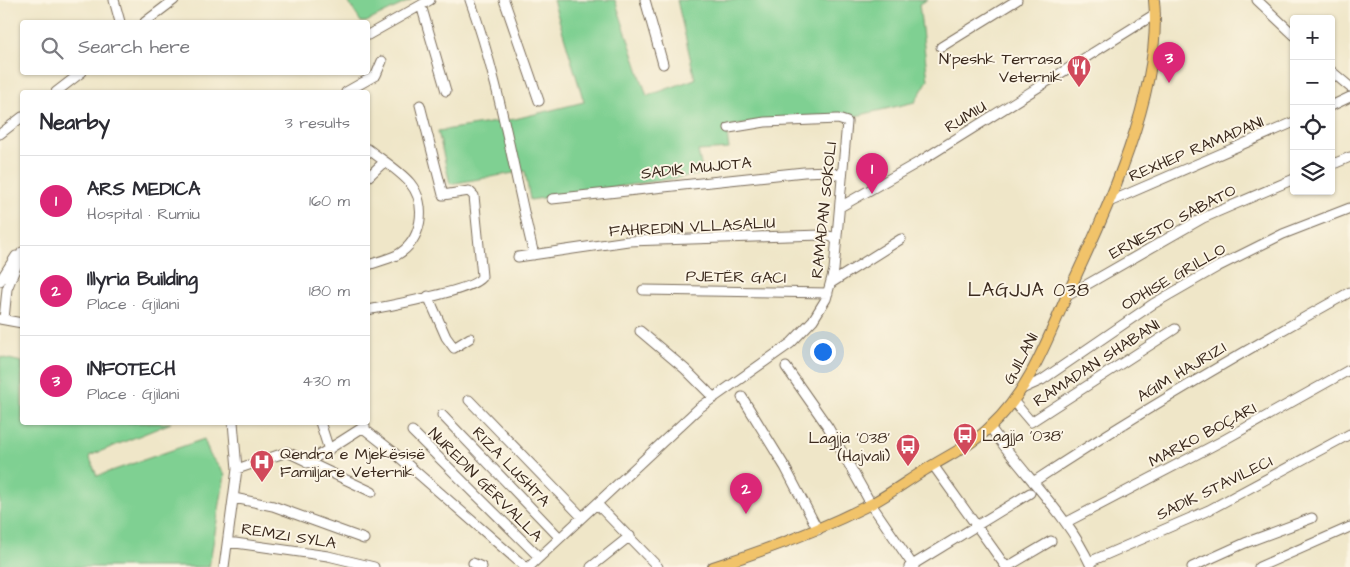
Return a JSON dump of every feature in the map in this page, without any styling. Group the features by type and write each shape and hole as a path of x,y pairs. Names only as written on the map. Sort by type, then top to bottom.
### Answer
{"main road":[{"name":"GJILANI","path":"713,567 818,530 871,504 990,427 1014,402 1022,390 1067,296 1109,202 1128,150 1148,81 1154,51 1154,0"}],"street":[{"path":"114,0 119,20"},
{"path":"148,20 174,0"},
{"path":"370,34 430,0"},
{"path":"470,0 510,137 534,255"},
{"path":"504,0 539,100"},
{"path":"510,0 535,74"},
{"path":"645,0 664,64"},
{"path":"941,47 1017,0"},
{"path":"1257,0 1290,31"},
{"path":"421,5 446,91"},
{"name":"RUMIU","path":"840,207 903,172 1155,14"},
{"path":"350,90 376,75 382,61"},
{"path":"1335,74 1350,87"},
{"path":"59,90 78,75"},
{"path":"1333,105 1350,97"},
{"path":"370,310 459,290 481,280 482,270 474,196 469,191 443,195 420,105"},
{"path":"0,134 20,119"},
{"name":"RAMADAN SOKOLI","path":"529,567 699,408 791,343 813,320 828,293 831,283 840,207 847,122 838,119 773,121 729,128"},
{"name":"REXHEP RAMADANI","path":"1109,202 1290,124"},
{"path":"370,152 404,178 415,190 420,206 419,225 413,240 403,250 370,264"},
{"path":"1335,163 1350,157"},
{"path":"370,175 384,162"},
{"name":"SADIK MUJOTA","path":"552,199 829,170 842,177"},
{"name":"ERNESTO SABATO","path":"1067,296 1203,218 1290,181"},
{"name":"ODHISE GRILLO","path":"1022,390 1042,380 1130,318 1182,286 1264,242 1350,208"},
{"name":"FAHREDIN VLLASALIU","path":"518,257 628,241 657,239 822,235 832,237 836,241"},
{"path":"831,283 901,239"},
{"path":"20,253 3,278 5,294 2,319 20,323"},
{"name":"PJETËR GACI","path":"643,290 828,293"},
{"name":"AGIM HAJRIZI","path":"1033,482 1094,441 1202,376 1350,292"},
{"path":"428,296 446,337 454,348 470,338"},
{"name":"RAMADAN SHABANI","path":"1014,402 1031,422 1175,329"},
{"path":"640,331 714,398"},
{"path":"786,367 828,427 871,504 912,566 1030,494"},
{"name":"MARKO BOÇARI","path":"1067,522 1222,441 1349,370"},
{"path":"742,397 785,467 818,530"},
{"path":"469,400 582,517"},
{"name":"RIZA LUSHTA","path":"442,415 560,538"},
{"path":"224,567 237,469 233,425"},
{"path":"321,425 329,450"},
{"path":"307,463 364,427 524,567"},
{"path":"990,427 1067,522 1090,564"},
{"name":"NUREDIN GËRVALLA","path":"412,431 539,557"},
{"name":"SADIK STAVILECI","path":"1090,564 1208,510 1350,434"},
{"path":"237,469 281,453 293,454 307,463 372,492"},
{"path":"933,465 1007,567 1051,541"},
{"path":"234,498 273,506 364,539"},
{"path":"597,504 658,567"},
{"path":"1192,567 1312,518"},
{"path":"1259,567 1350,527"},
{"path":"591,567 630,536"},
{"name":"REMZI SYLA","path":"228,542 336,557 374,567"}],"green space":[{"path":"347,0 411,0 370,20 360,20"},
{"path":"553,0 615,0 647,96 695,79 677,0 928,0 919,4 928,80 915,102 856,116 726,126 729,149 698,151 703,174 530,200 525,171 450,184 438,131 515,119 584,102"},
{"path":"0,357 20,362 20,425 166,425 89,456 97,476 204,439 210,455 225,475 209,567 0,567"}],"place":[{"name":"INFOTECH","path":"1169,83"},
{"name":"N'peshk Terrasa Veternik","path":"1079,88"},
{"name":"ARS MEDICA","path":"872,194"},
{"name":"Lagjja '038'","path":"965,456"},
{"name":"Lagjja '038' (Hajvali)","path":"908,467"},
{"name":"Qendra e Mjekësisë Familjare Veternik","path":"262,483"},
{"name":"Illyria Building","path":"746,514"}],"district":[{"name":"LAGJJA 038","path":"1029,289"}]}
